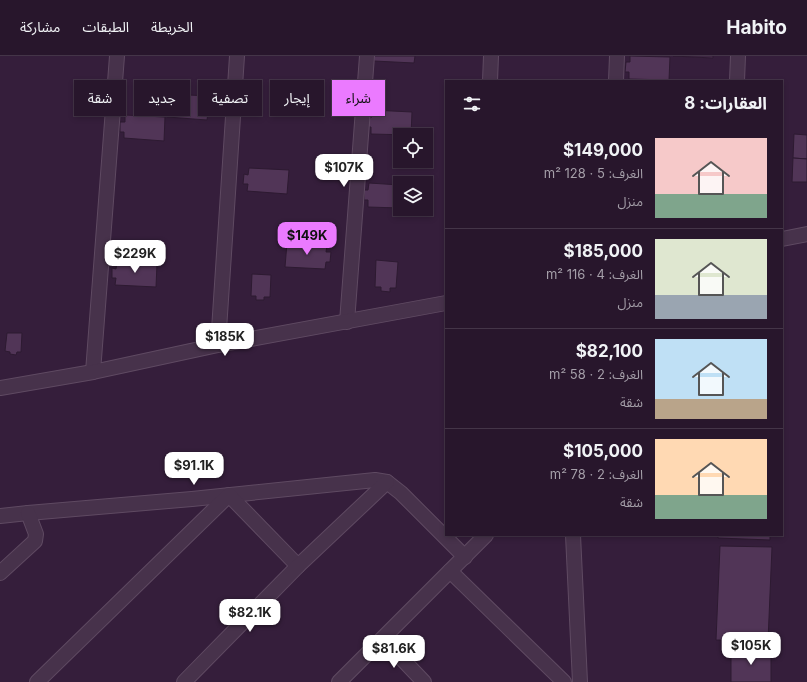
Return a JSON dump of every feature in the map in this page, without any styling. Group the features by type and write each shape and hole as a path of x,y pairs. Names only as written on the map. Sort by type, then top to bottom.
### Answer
{"street":[{"path":"93,372 117,56"},
{"path":"218,345 237,56"},
{"path":"347,322 367,56"},
{"path":"490,80 491,56"},
{"path":"616,80 617,56"},
{"path":"737,80 738,56"},
{"path":"783,239 807,234"},
{"path":"0,388 93,372 218,345 445,303"},
{"path":"0,516 28,512 229,495 375,480 387,482 401,493 465,557"},
{"path":"184,682 298,566 387,482"},
{"path":"229,495 298,566"},
{"path":"37,682 229,495"},
{"path":"0,573 35,541 36,534 28,512"},
{"path":"339,682 485,536"},
{"path":"573,536 580,682"},
{"path":"450,571 564,682"},
{"path":"383,639 424,682"}],"building":[{"path":"374,56 415,56 414,63 374,61"},
{"path":"630,56 670,57 669,80 629,79 629,72 625,72 626,62 630,62"},
{"path":"673,56 713,56 713,58"},
{"path":"190,95 198,95 198,116 208,116 207,120 167,117 190,116"},
{"path":"385,111 412,112 411,128 393,128 393,135 371,134 371,127 367,127 367,117 371,118 371,116 385,116"},
{"path":"126,115 165,117 164,141 124,138 124,132 120,132 120,122 125,122"},
{"path":"794,134 807,135 807,159 793,158"},
{"path":"793,158 807,159 807,182 792,182"},
{"path":"249,168 289,170 287,194 247,191 248,184 243,184 244,174 248,175"},
{"path":"369,183 393,185 393,208 368,207 368,200 364,200 364,190 368,190"},
{"path":"287,243 327,245 326,252 331,252 330,262 326,262 325,269 285,267"},
{"path":"376,260 398,262 396,288 390,288 390,292 381,291 381,287 375,287"},
{"path":"117,262 157,264 156,287 115,285 116,278 112,278 112,268 116,269"},
{"path":"252,274 271,275 270,297 264,297 264,300 256,300 256,296 251,296"},
{"path":"7,333 22,333 21,352 17,352 16,355 5,351"},
{"path":"718,536 770,536 770,540 718,538"},
{"path":"720,546 772,547 768,641 716,640"},
{"path":"731,649 771,650 771,682 731,682"}]}
